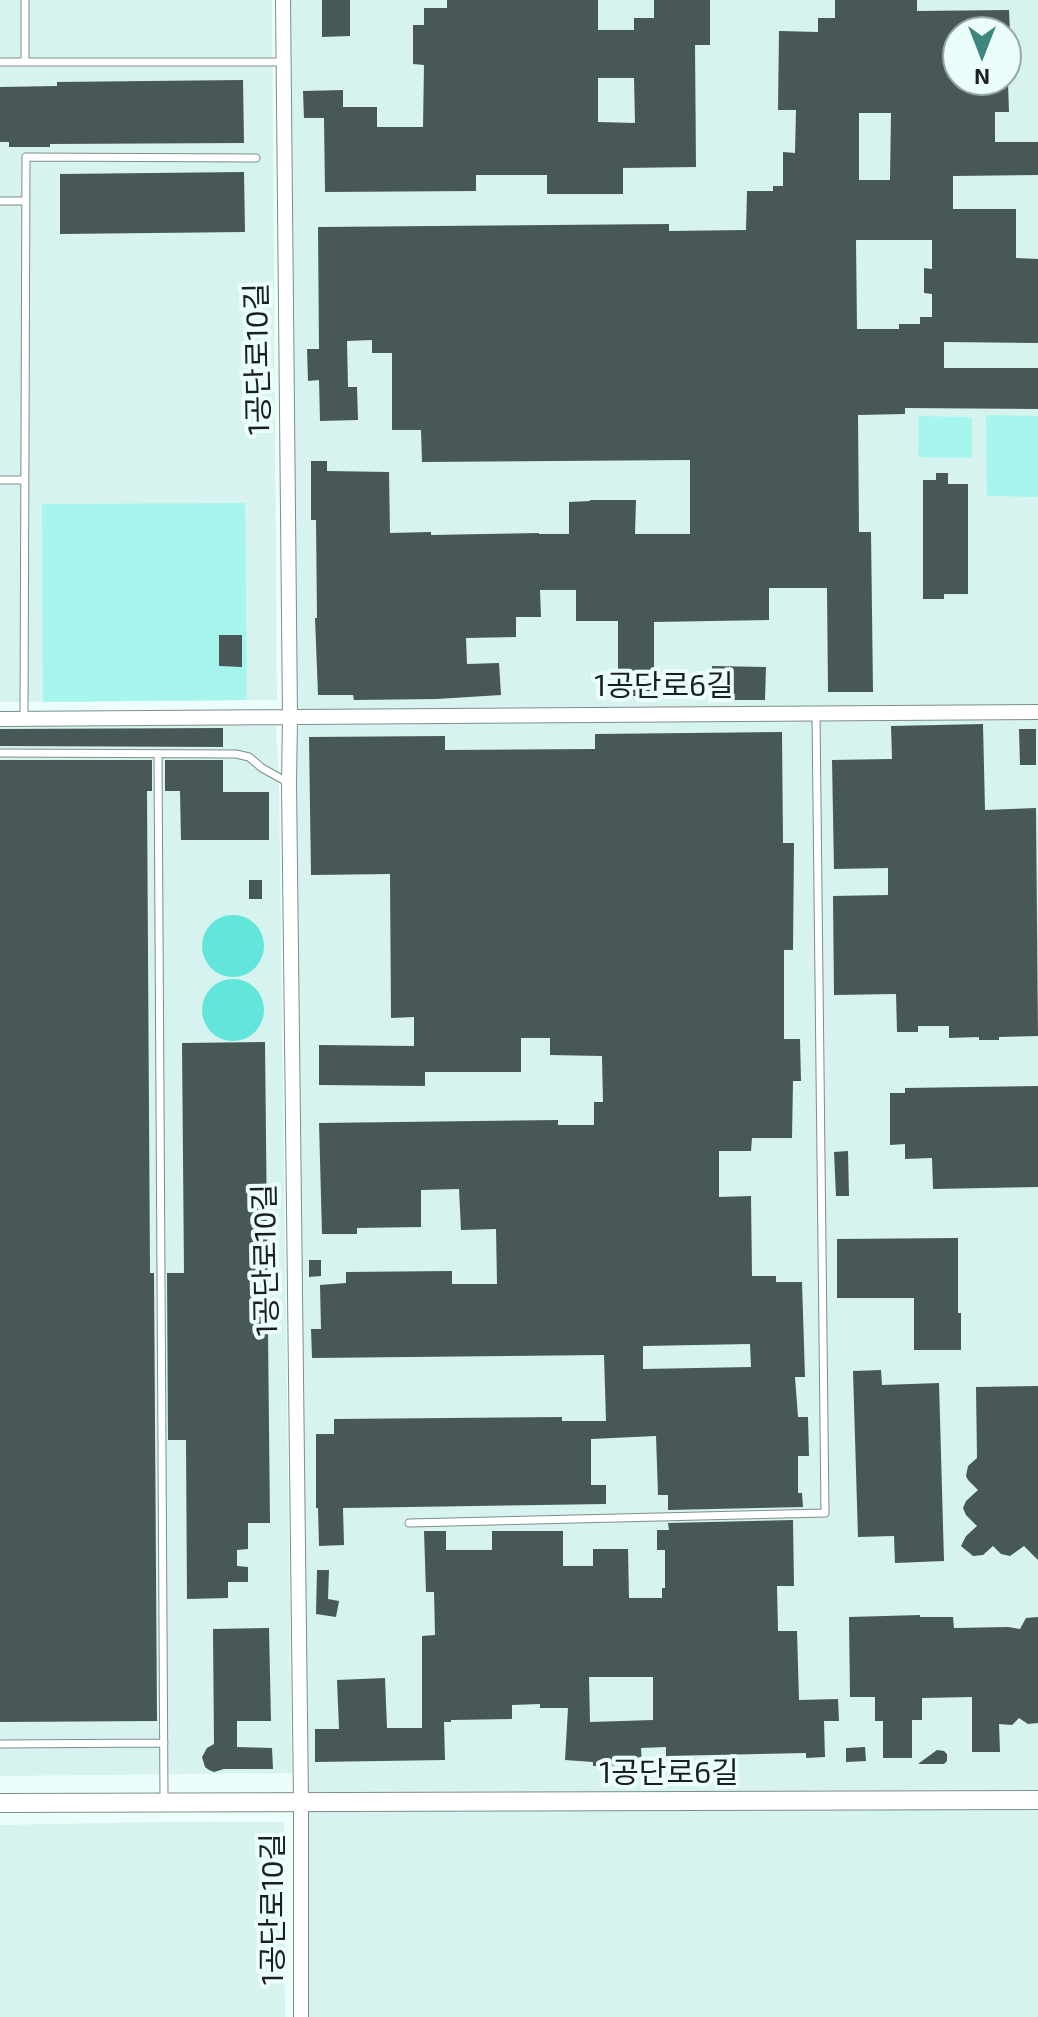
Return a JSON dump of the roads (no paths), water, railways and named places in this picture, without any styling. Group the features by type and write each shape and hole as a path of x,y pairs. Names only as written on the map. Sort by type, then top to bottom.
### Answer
{"street":[{"name":"1공단로10길","path":"283,0 301,2017"},
{"name":"1공단로6길","path":"290,717 1038,712"},
{"path":"0,719 290,717"},
{"name":"1공단로6길","path":"301,1802 1038,1800"},
{"name":"1공단로10길","path":"0,1803 301,1802"}],"lane":[{"path":"25,0 25,62"},
{"path":"0,62 282,62"},
{"path":"24,719 26,157 256,158"},
{"path":"0,201 26,201"},
{"path":"0,480 24,480"},
{"path":"409,1523 825,1513 816,714"},
{"path":"0,753 236,754 249,757 289,783"},
{"path":"158,754 164,1802"},
{"path":"0,1744 164,1743"}]}
